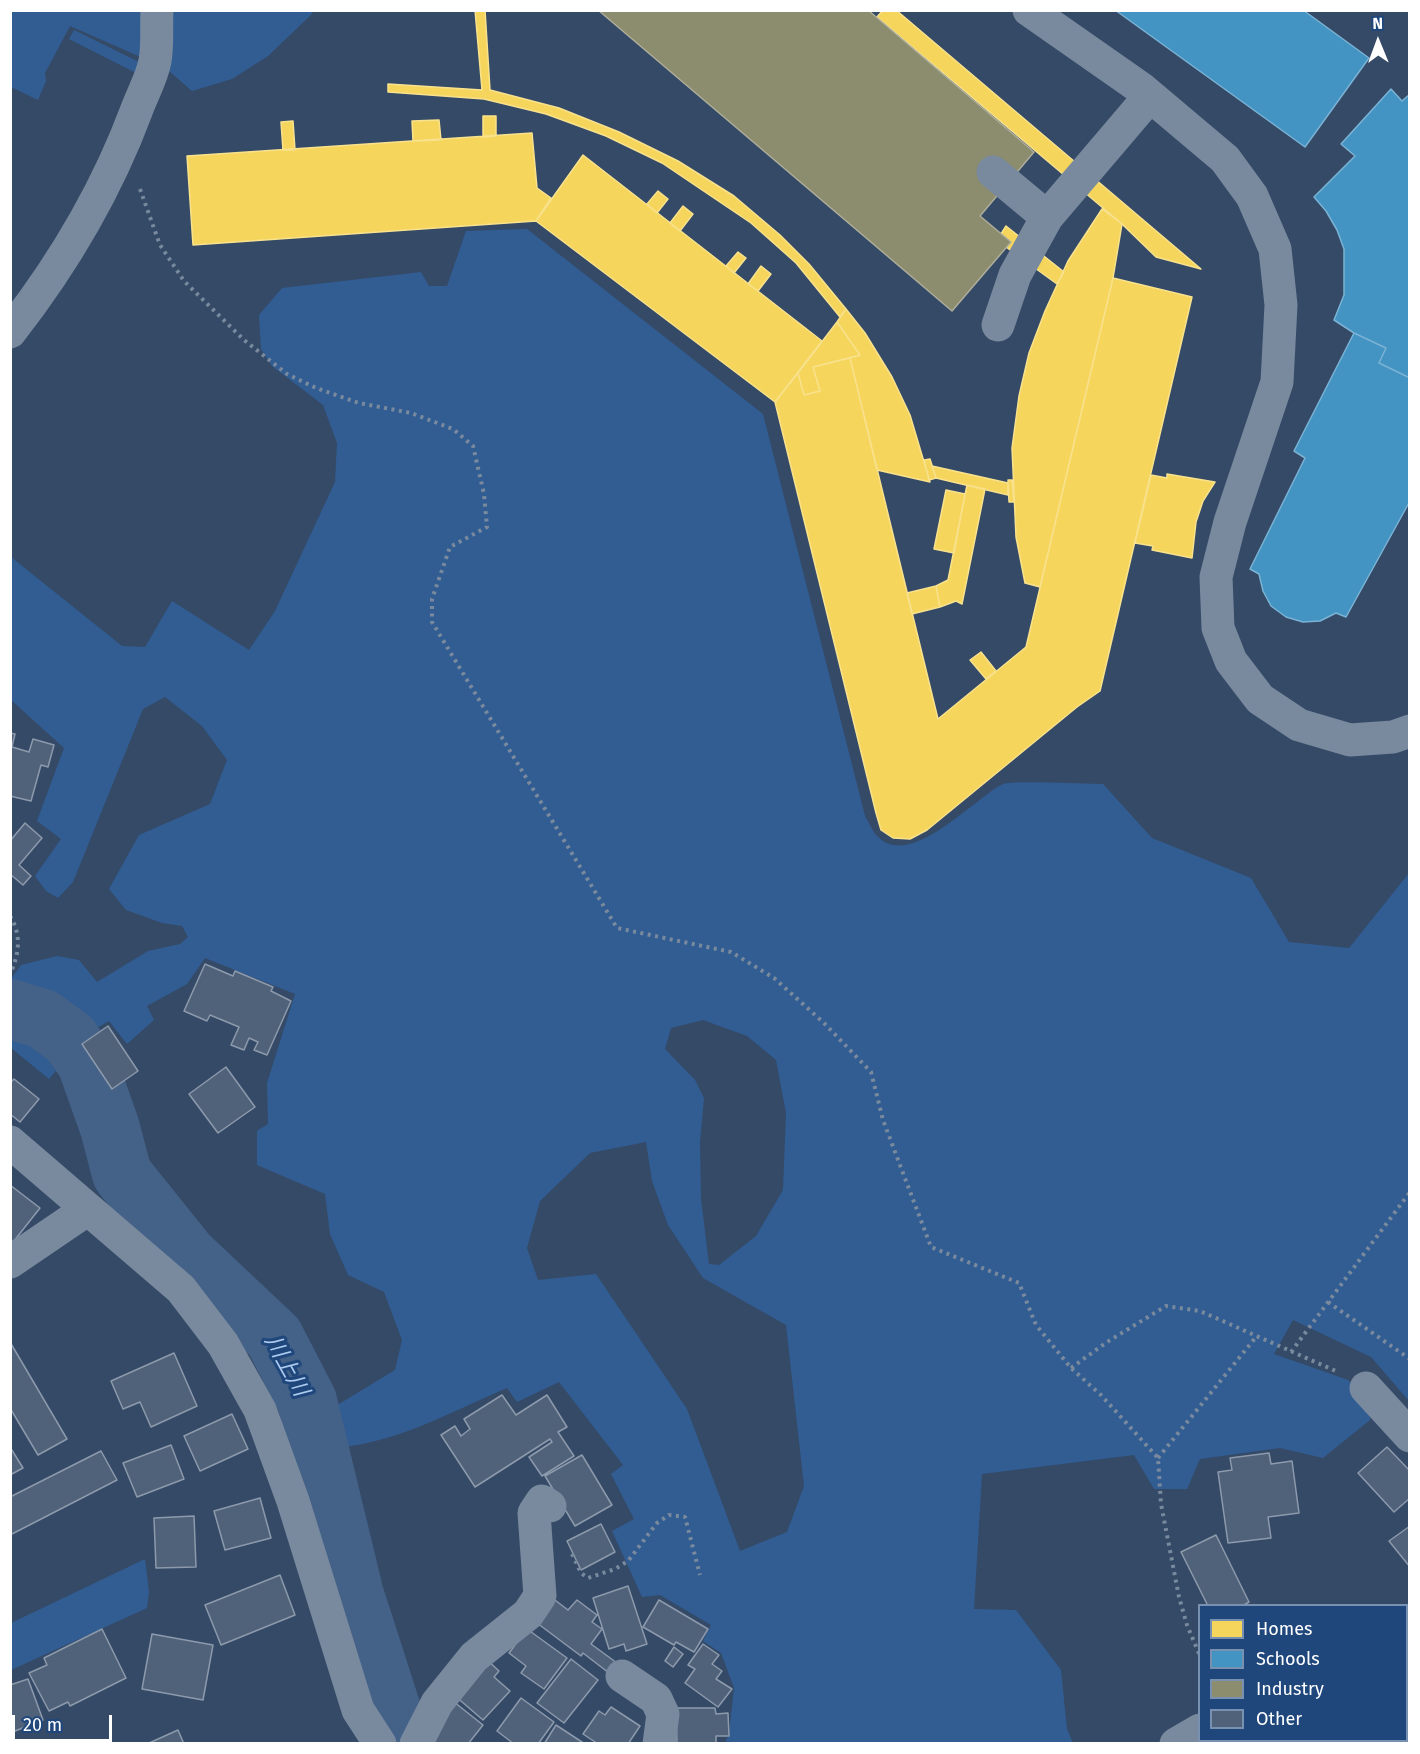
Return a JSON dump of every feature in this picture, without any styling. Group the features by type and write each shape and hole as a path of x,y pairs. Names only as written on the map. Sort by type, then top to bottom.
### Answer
{"street":[{"path":"10,332 53,274 90,214 126,139 155,62 157,10"},
{"path":"1029,10 1150,96 1226,159 1251,196 1275,249 1281,305 1277,382 1230,522 1216,577 1218,628 1231,661 1260,699 1299,725 1350,740 1393,737 1410,731"},
{"path":"998,325 1015,275 1047,217 1150,96"},
{"path":"993,172 1047,217"},
{"path":"10,1142 181,1289 222,1344 260,1410 293,1501 358,1710 380,1743"},
{"path":"10,1263 88,1209"},
{"path":"1366,1388 1410,1436"},
{"path":"416,1743 437,1703 474,1657 528,1614 540,1596 534,1513 542,1501 550,1506"},
{"path":"622,1676 656,1699 663,1714 659,1743"},
{"path":"1176,1743 1198,1731"}],"path":[{"path":"126,139 136,177 160,245 184,281 244,340 287,374 316,388 359,403 411,413 453,429 473,446 484,494 487,527 450,547 432,599 432,622 617,928 731,952 774,978 824,1023 871,1072 883,1120 931,1247 1018,1283 1036,1325 1071,1368 1113,1404 1158,1458 1161,1504 1179,1597 1198,1651"},
{"path":"10,916 17,927 19,947 10,974"},
{"path":"1291,1352 1410,1192"},
{"path":"1328,1302 1410,1359"},
{"path":"1071,1368 1107,1342 1166,1306 1200,1311 1326,1367"},
{"path":"1158,1458 1256,1337"},
{"path":"572,1553 581,1573 588,1578 628,1562 657,1523 669,1515 685,1517 700,1575"}],"shaded area":[{"path":"10,11 144,11 143,58 70,26 45,73 46,81 38,100 11,87"},
{"path":"166,11 313,11 268,56 232,79 192,91 161,64"},
{"path":"74,30 143,64 138,74 69,39"},
{"path":"527,229 763,414 865,816 877,836 891,844 906,845 923,839 941,829 1003,784 1034,782 1103,784 1152,838 1251,878 1289,942 1349,948 1409,873 1409,1401 1371,1357 1293,1320 1274,1354 1348,1380 1372,1402 1370,1420 1323,1458 1280,1448 1200,1459 1187,1489 1154,1489 1134,1455 982,1474 974,1609 1016,1610 1061,1670 1067,1729 1073,1743 725,1743 729,1734 734,1688 721,1653 703,1641 711,1625 660,1595 642,1597 612,1531 634,1519 611,1474 623,1465 559,1382 517,1402 507,1388 396,1435 373,1442 327,1448 321,1415 395,1370 402,1340 384,1292 348,1275 330,1234 325,1194 257,1165 257,1131 268,1124 267,1083 295,994 205,958 187,984 147,1006 154,1020 127,1044 109,1021 86,1034 49,1079 11,1048 11,979 21,965 57,956 79,960 97,982 148,951 180,944 188,937 182,926 162,923 126,910 109,889 139,835 210,804 227,760 202,726 165,697 143,709 73,882 58,898 46,891 35,876 61,839 37,821 64,748 11,700 11,557 122,646 145,647 172,601 249,650 275,611 335,482 337,443 323,405 272,366 261,349 259,315 282,288 421,272 429,286 447,286 466,231","holes":["703,1020 747,1036 776,1060 786,1113 783,1190 756,1236 719,1265 709,1264 701,1199 700,1142 704,1098 695,1080 665,1049 671,1028","646,1142 652,1181 668,1225 703,1278 786,1325 804,1486 787,1532 740,1551 687,1409 596,1274 538,1280 527,1248 540,1201 590,1153"]},
{"path":"145,1559 149,1592 147,1608 11,1670 11,1623"}],"building: Homes":[{"path":"475,10 485,10 490,90 559,108 619,132 678,161 734,196 780,235 809,264 846,309 840,317 796,263 751,223 662,163 606,136 546,114 484,99 388,92 388,84 482,90"},
{"path":"883,10 896,10 1201,269 1156,257 1122,224 877,17"},
{"path":"483,116 496,116 496,136 483,137"},
{"path":"439,120 441,140 413,141 412,121"},
{"path":"293,121 295,150 283,150 281,122"},
{"path":"532,133 537,188 551,198 536,221 193,245 187,156"},
{"path":"583,155 822,341 775,402 536,221"},
{"path":"658,191 668,199 657,213 647,204"},
{"path":"683,206 693,214 680,231 670,223"},
{"path":"1102,209 1122,224 1113,278 1040,587 1025,583 1016,537 1012,448 1019,396 1029,353 1045,311 1068,261"},
{"path":"1006,226 1064,272 1057,284 1006,247 1011,242 1001,234"},
{"path":"738,252 746,258 734,273 726,266"},
{"path":"761,266 771,274 758,291 748,284"},
{"path":"1113,278 1192,297 1100,691 1077,707 927,830 910,839 893,838 881,830 876,813 775,402 798,373 804,395 820,391 813,367 850,358 938,719 1026,647"},
{"path":"846,309 865,333 892,377 910,415 930,482 877,470 850,358 860,355 837,322"},
{"path":"837,322 860,355 813,367 820,391 804,395 798,373"},
{"path":"930,459 936,478 929,480 924,460"},
{"path":"932,466 1008,483 1008,495 936,478"},
{"path":"1167,474 1215,482 1203,501 1196,522 1192,558 1152,550 1153,546 1135,543 1151,475 1167,478"},
{"path":"1008,480 1012,480 1014,502 1009,502"},
{"path":"967,485 985,489 962,604 956,601 940,607 936,586 948,580"},
{"path":"946,490 965,494 954,553 934,549"},
{"path":"936,586 940,607 912,614 907,593"},
{"path":"981,652 996,671 986,679 970,660"}],"building: Schools":[{"path":"1115,10 1303,10 1369,58 1305,147"},
{"path":"1391,89 1402,101 1410,94 1410,378 1379,363 1386,348 1354,333 1334,320 1344,295 1344,249 1337,230 1326,211 1314,197 1355,156 1341,144"},
{"path":"1354,333 1386,348 1379,363 1410,378 1410,501 1346,617 1336,613 1320,621 1303,622 1286,617 1271,606 1263,591 1259,574 1250,569 1305,458 1294,451"}],"building: Industry":[{"path":"598,10 868,10 1034,152 980,216 1011,242 952,311"}],"building: Other":[{"path":"10,733 15,734 12,747 29,752 33,739 54,745 48,767 41,765 31,801 10,796"},
{"path":"25,823 42,838 19,865 31,876 23,885 10,874 10,841"},
{"path":"205,964 233,976 235,971 273,987 271,991 291,1001 267,1055 254,1050 258,1042 249,1038 244,1050 231,1045 239,1027 210,1015 207,1021 184,1011"},
{"path":"108,1026 138,1071 112,1089 82,1044"},
{"path":"226,1067 255,1107 218,1133 189,1094"},
{"path":"14,1079 39,1099 20,1122 10,1114 10,1083"},
{"path":"10,1185 40,1208 10,1246"},
{"path":"10,1342 67,1439 38,1455 10,1408"},
{"path":"174,1353 197,1406 151,1427 140,1402 123,1409 111,1381"},
{"path":"502,1395 516,1415 547,1395 567,1427 558,1432 574,1456 542,1476 529,1457 552,1442 550,1439 475,1487 441,1435 455,1426 461,1436 470,1429 464,1419"},
{"path":"232,1414 248,1449 200,1471 184,1436"},
{"path":"171,1445 184,1479 137,1497 123,1463"},
{"path":"10,1447 23,1468 10,1475"},
{"path":"1387,1447 1410,1471 1410,1498 1394,1512 1358,1473"},
{"path":"101,1451 117,1480 10,1535 10,1497"},
{"path":"1269,1453 1271,1464 1292,1461 1299,1513 1268,1517 1271,1538 1228,1543 1218,1472 1232,1470 1230,1458"},
{"path":"582,1455 612,1505 575,1526 545,1476"},
{"path":"260,1498 271,1538 225,1550 214,1511"},
{"path":"194,1516 196,1567 156,1568 154,1518"},
{"path":"601,1524 615,1552 581,1570 567,1541"},
{"path":"1410,1526 1410,1567 1389,1541"},
{"path":"1216,1535 1249,1602 1246,1604 1207,1604 1181,1552"},
{"path":"280,1575 295,1615 221,1645 205,1605"},
{"path":"628,1586 647,1644 626,1651 624,1644 609,1649 593,1598"},
{"path":"551,1597 568,1610 577,1600 597,1615 592,1622 602,1629 591,1644 617,1663 609,1673 583,1653 581,1656 533,1620"},
{"path":"659,1600 708,1629 694,1652 676,1642 674,1645 643,1627"},
{"path":"102,1629 126,1678 70,1706 68,1702 49,1711 29,1673 47,1665 44,1658"},
{"path":"527,1629 567,1658 544,1689 521,1673 526,1666 509,1653"},
{"path":"152,1634 213,1645 203,1700 142,1689"},
{"path":"703,1644 719,1655 712,1664 722,1671 716,1679 732,1689 718,1707 685,1683 695,1669 688,1665"},
{"path":"674,1647 683,1654 673,1667 665,1661"},
{"path":"486,1659 499,1671 494,1677 510,1691 483,1720 454,1695"},
{"path":"571,1659 598,1680 564,1723 537,1703"},
{"path":"28,1679 43,1720 10,1733 10,1685"},
{"path":"449,1698 483,1725 468,1744 425,1744"},
{"path":"521,1698 554,1722 538,1744 514,1744 497,1731"},
{"path":"1410,1705 1410,1744 1379,1744 1380,1742 1408,1742"},
{"path":"611,1707 640,1726 628,1744 598,1744 583,1734 599,1711 605,1715"},
{"path":"676,1708 715,1708 716,1714 728,1713 729,1736 716,1736 716,1744 677,1744"},
{"path":"556,1725 585,1744 544,1744"},
{"path":"178,1730 184,1744 147,1744"}],"waterway":[{"name":"川上川","path":"10,1009 43,1019 70,1039 87,1063 110,1128 122,1174 187,1255 274,1337 307,1401 354,1595 402,1744"}]}
